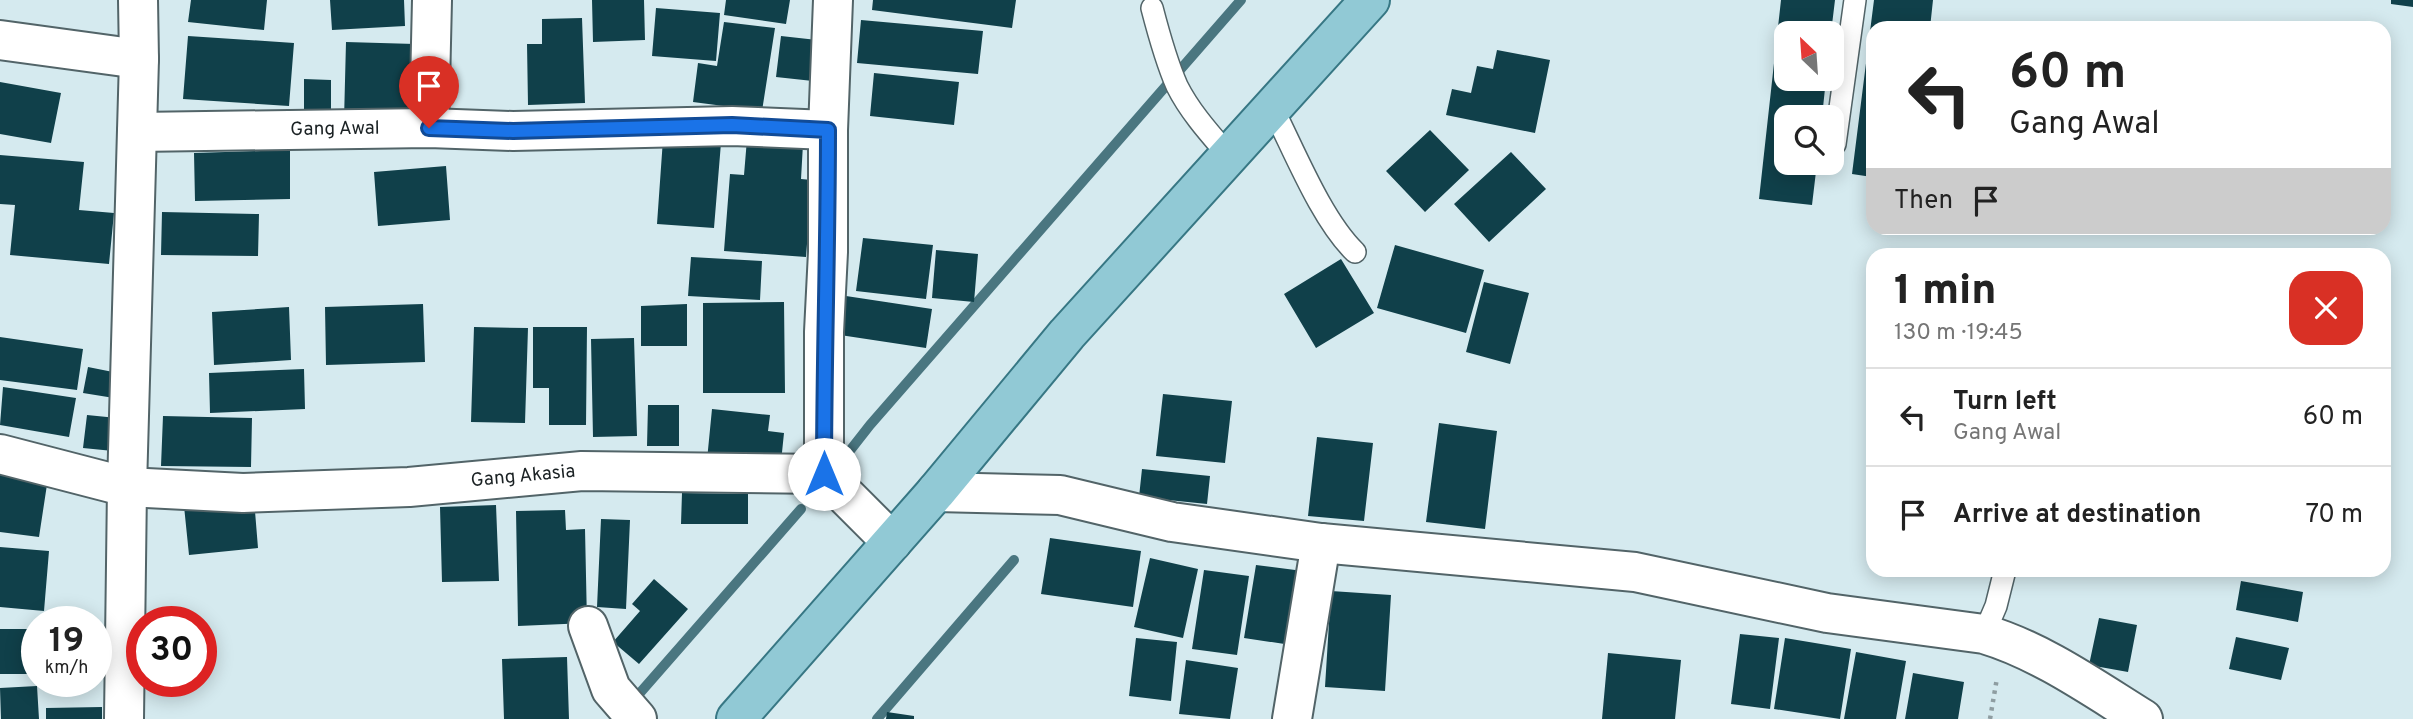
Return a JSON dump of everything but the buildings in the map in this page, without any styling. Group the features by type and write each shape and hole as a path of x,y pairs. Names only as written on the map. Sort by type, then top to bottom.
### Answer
{"main road":[{"path":"736,719 936,492 1067,334 1370,0"}],"street":[{"path":"124,719 127,487 139,59 138,0"},
{"path":"429,128 432,0"},
{"path":"833,0 824,332 824,474 892,542"},
{"path":"0,40 139,59"},
{"name":"Gang Awal","path":"137,132 429,128 513,131 732,125 828,130"},
{"name":"Gang Akasia","path":"0,454 127,487 243,493 409,486 582,471 824,474"},
{"path":"936,492 1060,495 1172,522 1321,543 1635,572 1826,613 1984,634 2007,641 2077,678 2143,719"},
{"path":"1292,719 1321,543"},
{"path":"588,626 611,689 637,719"}],"lane":[{"path":"1840,105 1855,0"},
{"path":"1152,8 1166,59 1178,87 1195,114 1229,156"},
{"path":"1272,107 1342,240 1355,252"},
{"path":"1984,634 1996,606 2003,577"}],"waterway":[{"path":"841,462 870,425 1241,0"},
{"path":"632,702 801,509"},
{"path":"877,719 1014,560"}],"route":[{"path":"429,128 513,131 732,125 828,130 824,474"}]}
